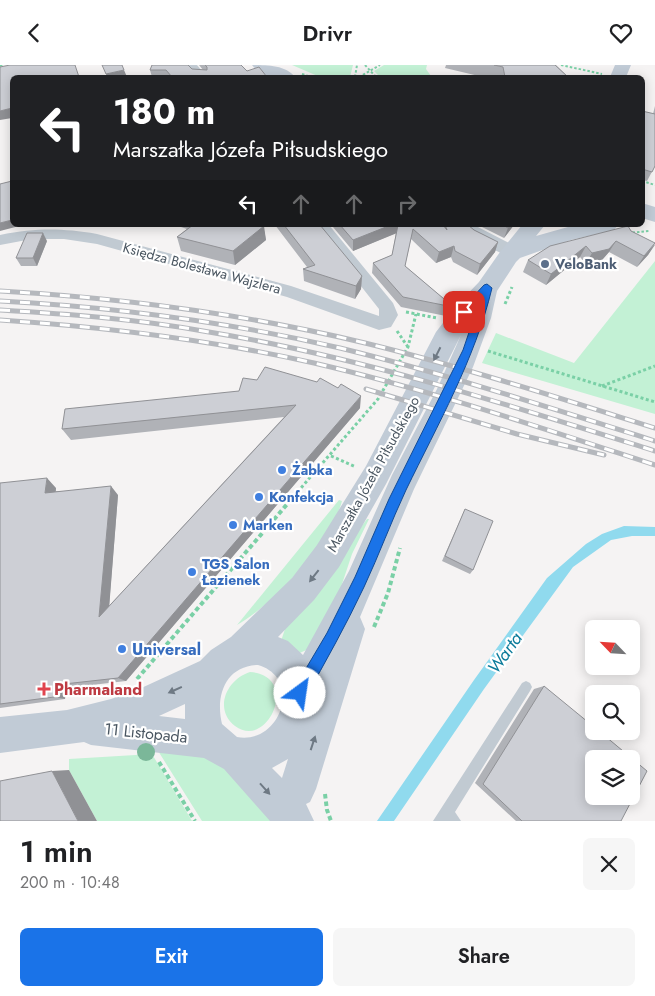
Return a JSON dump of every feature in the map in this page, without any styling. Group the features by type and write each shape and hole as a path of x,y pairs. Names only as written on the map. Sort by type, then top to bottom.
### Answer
{"street":[{"path":"190,65 199,75"},
{"path":"260,65 282,75"},
{"path":"615,75 623,65"},
{"path":"323,227 394,309"},
{"path":"466,227 478,235 523,239 566,234 598,227"},
{"name":"Marszałka Józefa Piłsudskiego","path":"243,649 303,589 316,573 468,350 480,320 487,288 523,239 545,227"},
{"name":"Księdza Bolesława Wajzlera","path":"0,241 32,234 99,232 290,292 379,323 384,322 394,309"},
{"name":"Marszałka Józefa Piłsudskiego","path":"300,693 332,638 360,582 375,488"},
{"path":"299,810 360,582"},
{"path":"225,749 252,757 266,752 284,740 293,728 299,710 300,693 296,675 287,662 274,652 259,648 243,649 229,656 212,673 203,698 203,715 206,729 225,749 299,810"},
{"name":"11 Listopada","path":"0,735 78,726 138,707 212,673"},
{"name":"11 Listopada","path":"78,726 190,737 225,749"},
{"path":"284,740 299,810"}],"lane":[{"path":"446,818 526,687"}],"path":[{"path":"0,66 4,65"},
{"path":"365,65 374,75"},
{"path":"363,75 380,65"},
{"path":"560,66 603,75"},
{"path":"394,309 436,319 442,314"},
{"path":"137,679 331,456 378,399 408,347 416,314"},
{"path":"484,350 655,403"},
{"path":"602,386 655,366"},
{"path":"331,456 375,488"},
{"path":"155,757 195,821"}],"green space":[{"path":"292,65 353,65 350,75 315,75"},
{"path":"384,65 427,65 426,69 430,75 378,75 374,71"},
{"path":"655,261 655,414 482,363 496,333 574,363"},
{"path":"339,500 342,501 326,535 299,571 267,603 237,625"},
{"path":"367,519 369,519 352,554 336,602 311,648 295,655 280,644 285,629"},
{"path":"250,672 265,676 274,685 276,697 274,709 268,721 258,729 247,731 235,726 228,719 224,703 229,688 235,681"},
{"path":"155,746 195,753 225,767 273,821 202,821"},
{"path":"152,754 192,821 97,821 69,770 69,759"}],"water":[{"name":"Warta","path":"624,526 655,527 655,536 632,536 611,540 573,567 484,689 394,821 377,821 547,578 586,544 602,534"}],"building":[{"path":"10,65 75,65 78,75 10,75 10,108 0,111 0,67"},
{"path":"102,65 122,65 124,70 106,74"},
{"path":"152,65 188,65 192,69 207,70 205,65 241,65 247,71 259,67 265,75 170,75 166,70 150,70"},
{"path":"494,65 555,65 566,75 505,75 503,67"},
{"path":"645,112 655,114 655,166 652,172 645,170"},
{"path":"10,182 10,220 0,223 0,184"},
{"path":"190,227 263,227 233,251 177,237"},
{"path":"286,227 322,227 362,276 356,286 303,269 315,265"},
{"path":"342,227 386,227 353,240"},
{"path":"398,227 445,227 447,230 446,227 470,227 498,242 480,264 455,251 454,246 439,252 413,229 405,266 450,304 448,306 403,297 373,263 392,255"},
{"path":"624,227 629,227 631,231 655,243 644,256 616,241 609,249 592,253 586,246 551,274 528,260 550,246"},
{"path":"27,233 43,233 33,258 16,258"},
{"path":"265,367 317,382 320,378 338,388 341,384 361,396 118,678 55,685 54,697 0,704 0,483 47,478 45,493 111,486 99,617 296,405 62,429 65,409 239,391 243,378 257,380"},
{"path":"465,509 493,521 473,570 445,556"},
{"path":"544,686 585,720 585,740 610,740 622,750 585,750 585,805 629,805 621,821 522,821 483,784"},
{"path":"640,765 647,771 640,784"},
{"path":"52,771 78,821 0,821 0,781"}],"railway":[{"path":"0,291 92,298 184,309 320,333 438,362 655,428"},
{"path":"0,301 86,307 171,317 298,339 380,358 459,380 655,441"},
{"path":"0,310 153,323 261,341 431,383 655,451"},
{"path":"0,320 158,335 314,363 443,397 655,465"},
{"path":"366,389 517,434 604,455"}],"place":[{"name":"VeloBank","path":"545,264"},
{"name":"Żabka","path":"282,470"},
{"name":"Konfekcja","path":"259,497"},
{"name":"Marken","path":"233,525"},
{"name":"TGS Salon Łazienek","path":"192,572"},
{"name":"Universal","path":"122,649"},
{"name":"Pharmaland","path":"44,689"}],"route":[{"path":"300,693 332,638 360,582 394,503 468,350 480,320 487,288 464,312"}]}
